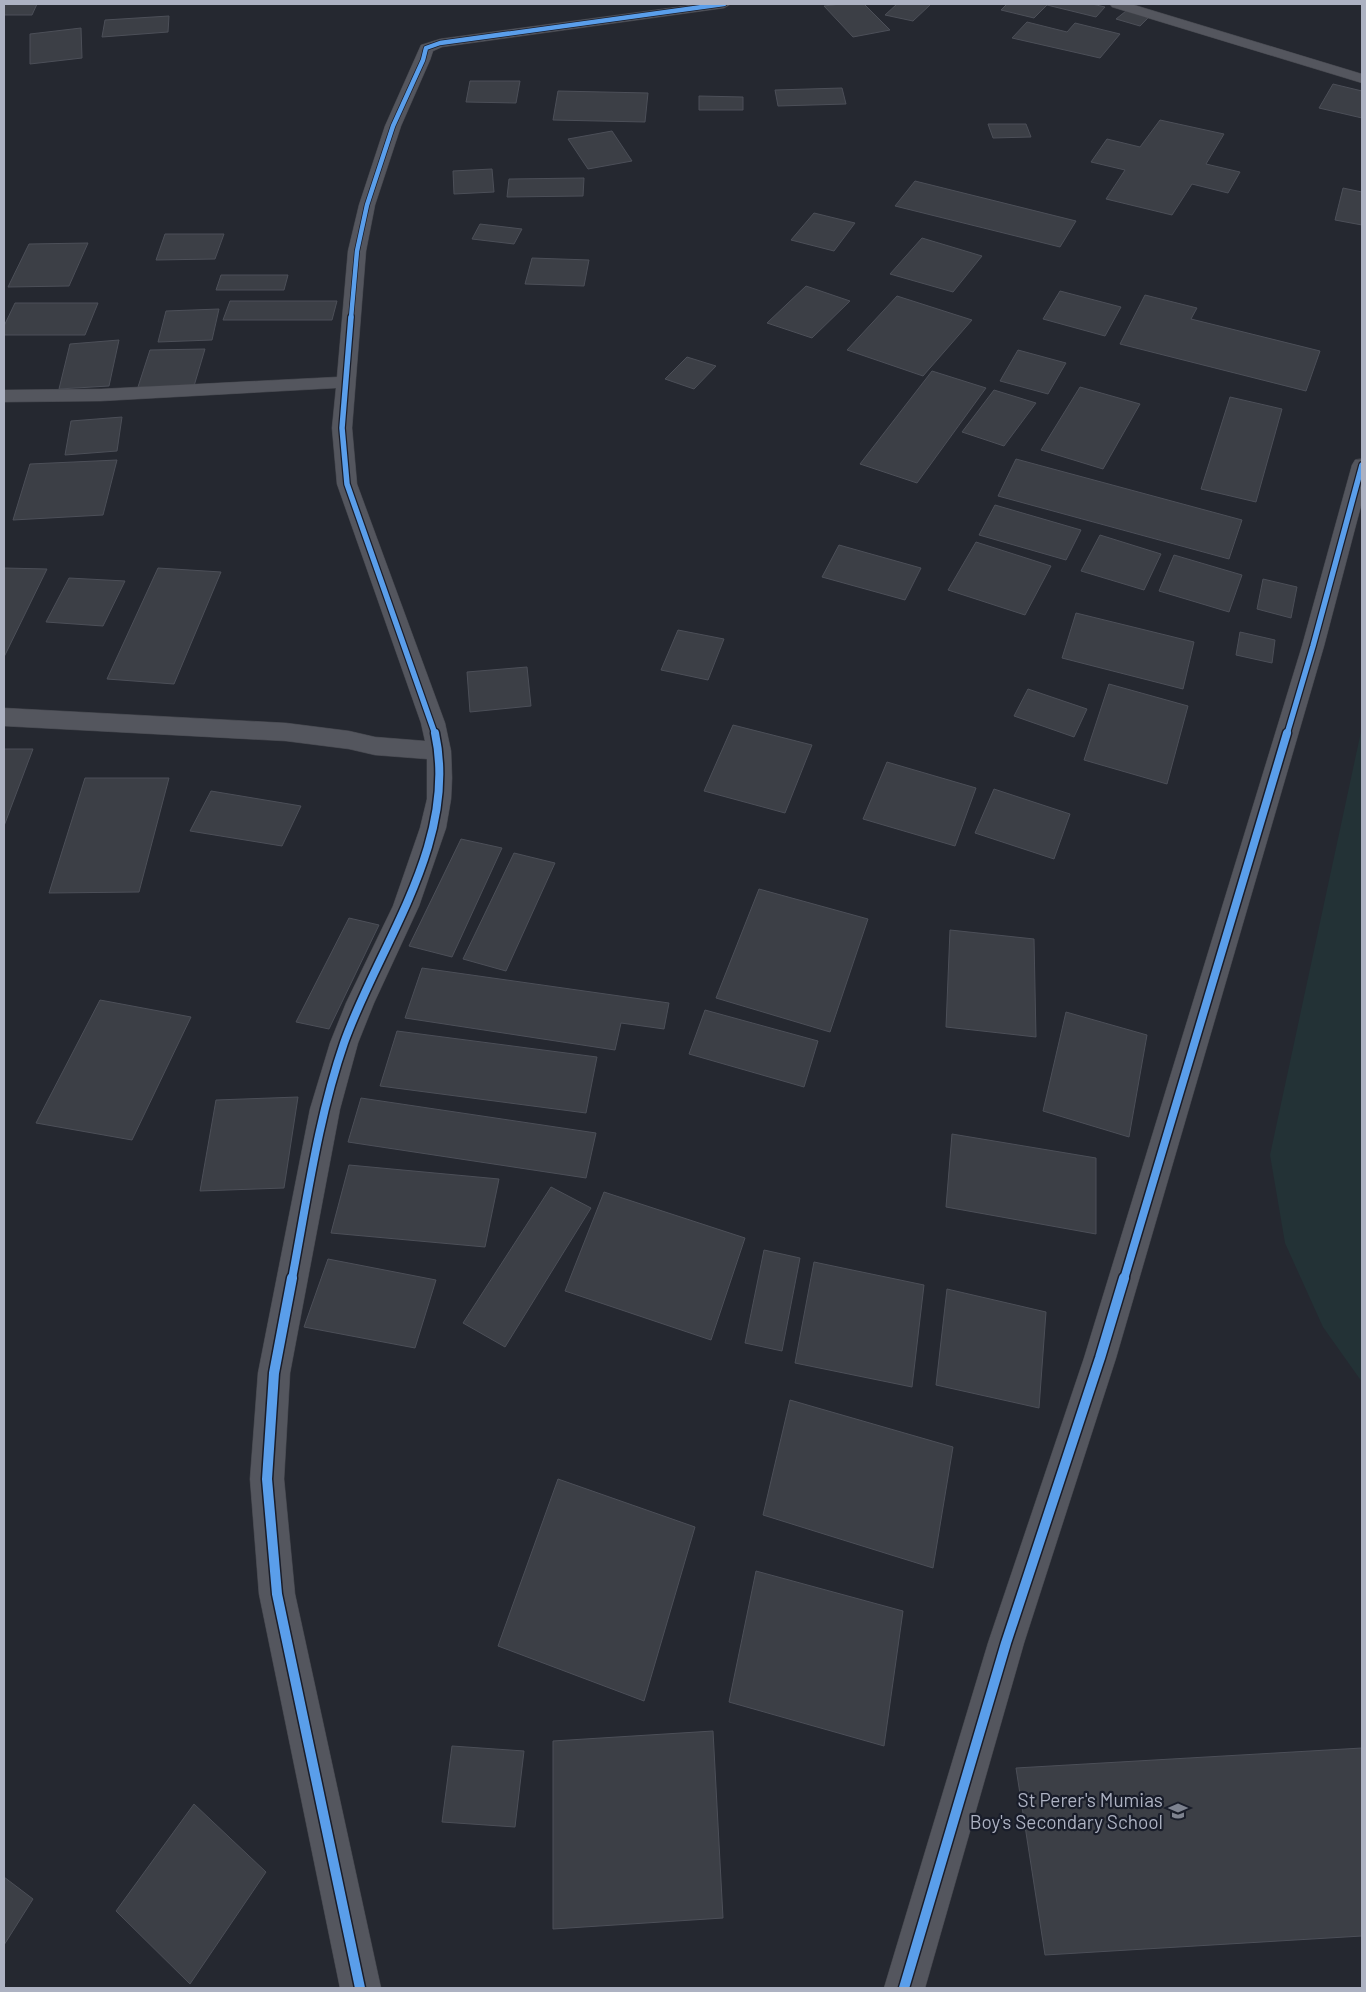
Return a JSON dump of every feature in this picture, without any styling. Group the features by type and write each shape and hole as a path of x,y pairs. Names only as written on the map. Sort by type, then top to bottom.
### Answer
{"street":[{"path":"360,1988 278,1594 267,1480 274,1373 325,1109 344,1043 360,1003 406,906 433,828 439,800 439,751 433,723 411,656 347,484 342,428 344,382 357,251 367,205 393,126 423,60 426,48 440,43 724,4"},
{"path":"1118,4 1362,79"},
{"path":"4,396 111,395 344,382"},
{"path":"904,1988 1006,1644 1103,1349 1313,646 1362,465"},
{"path":"4,718 286,732 349,740 375,746 439,751"}],"shaded area":[{"path":"1362,727 1362,1382 1323,1327 1285,1243 1270,1155"}],"building":[{"path":"4,4 37,4 32,15 4,15"},
{"path":"864,4 890,30 853,37 824,6"},
{"path":"897,4 931,4 913,21 885,15"},
{"path":"1007,4 1092,4 1105,7 1096,17 1047,5 1034,18 1001,10"},
{"path":"1126,11 1149,17 1140,26 1116,19"},
{"path":"169,16 168,32 102,37 105,20"},
{"path":"1027,22 1067,32 1075,23 1120,34 1100,58 1012,38"},
{"path":"81,28 82,58 30,64 30,34"},
{"path":"470,81 520,81 516,103 466,102"},
{"path":"1333,84 1362,91 1362,118 1319,108"},
{"path":"842,88 846,104 778,106 775,90"},
{"path":"558,91 648,93 645,122 553,120"},
{"path":"699,96 743,97 743,110 699,110"},
{"path":"1160,120 1224,134 1206,164 1240,172 1228,193 1192,184 1172,215 1106,199 1125,170 1091,162 1107,139 1140,147"},
{"path":"988,124 1026,124 1031,137 993,138"},
{"path":"612,131 632,161 588,169 568,139"},
{"path":"492,169 494,192 454,194 453,171"},
{"path":"584,178 583,196 507,197 509,179"},
{"path":"915,181 1076,221 1060,247 895,206"},
{"path":"1343,188 1362,192 1362,225 1335,220"},
{"path":"814,213 855,223 834,251 791,240"},
{"path":"480,224 522,229 514,244 472,239"},
{"path":"165,234 224,234 215,259 156,260"},
{"path":"922,238 982,256 953,292 890,274"},
{"path":"88,243 69,286 8,287 29,244"},
{"path":"532,258 589,260 584,286 525,284"},
{"path":"221,275 288,275 284,290 216,290"},
{"path":"806,286 850,301 812,338 767,323"},
{"path":"1060,291 1121,307 1105,336 1043,319"},
{"path":"1145,295 1197,308 1191,319 1320,351 1306,391 1120,344"},
{"path":"897,296 972,320 923,376 847,350"},
{"path":"230,301 337,301 332,320 223,320"},
{"path":"15,303 98,303 85,335 4,335 4,326"},
{"path":"219,309 212,340 158,342 166,311"},
{"path":"119,340 109,386 59,389 70,344"},
{"path":"205,349 194,386 138,387 150,350"},
{"path":"1018,350 1066,363 1048,394 1000,381"},
{"path":"687,357 716,366 694,389 665,379"},
{"path":"932,371 986,388 917,483 860,464"},
{"path":"1080,387 1140,404 1103,469 1041,450"},
{"path":"994,390 1036,403 1004,446 962,432"},
{"path":"1230,397 1282,409 1256,502 1201,489"},
{"path":"122,417 117,451 65,455 71,421"},
{"path":"1016,459 1242,520 1229,559 998,496"},
{"path":"117,460 103,515 13,520 30,464"},
{"path":"995,505 1081,530 1066,560 979,535"},
{"path":"1100,535 1161,554 1144,590 1081,571"},
{"path":"976,542 1051,566 1025,615 948,590"},
{"path":"839,545 921,568 905,600 822,577"},
{"path":"1174,555 1242,575 1229,612 1159,591"},
{"path":"4,568 47,569 4,657"},
{"path":"158,568 221,572 174,684 107,679"},
{"path":"69,578 125,581 103,626 46,622"},
{"path":"1263,579 1297,587 1291,618 1257,609"},
{"path":"1076,613 1194,642 1183,689 1062,658"},
{"path":"678,630 724,639 708,680 661,670"},
{"path":"1240,632 1275,640 1272,663 1236,655"},
{"path":"527,667 531,706 470,712 467,672"},
{"path":"1109,684 1188,706 1167,784 1084,760"},
{"path":"1028,689 1087,709 1074,737 1014,716"},
{"path":"733,725 812,745 785,813 704,791"},
{"path":"4,749 33,749 4,826"},
{"path":"887,762 976,788 955,846 863,819"},
{"path":"85,778 169,778 139,892 49,893"},
{"path":"994,789 1070,814 1054,859 975,833"},
{"path":"211,791 301,806 282,846 190,831"},
{"path":"461,839 502,848 452,957 409,946"},
{"path":"514,853 555,863 506,971 463,959"},
{"path":"759,889 868,919 830,1032 716,998"},
{"path":"349,918 379,925 329,1029 296,1022"},
{"path":"950,930 1034,939 1036,1037 946,1027"},
{"path":"422,968 669,1003 664,1029 621,1023 615,1050 405,1018"},
{"path":"100,1000 191,1017 132,1140 36,1123"},
{"path":"705,1010 818,1041 804,1087 689,1054"},
{"path":"1066,1012 1147,1035 1129,1137 1043,1111"},
{"path":"397,1031 597,1057 586,1113 380,1086"},
{"path":"298,1097 284,1188 200,1191 216,1100"},
{"path":"361,1098 596,1133 586,1178 348,1142"},
{"path":"952,1134 1096,1158 1096,1234 946,1207"},
{"path":"349,1165 499,1179 485,1247 331,1233"},
{"path":"551,1187 591,1208 505,1347 463,1323"},
{"path":"604,1192 745,1238 711,1340 565,1291"},
{"path":"764,1250 800,1258 782,1351 745,1343"},
{"path":"328,1259 436,1280 415,1348 304,1327"},
{"path":"814,1262 924,1285 912,1387 795,1363"},
{"path":"947,1289 1046,1312 1039,1408 936,1385"},
{"path":"790,1400 953,1447 933,1568 763,1515"},
{"path":"558,1479 695,1527 644,1701 498,1646"},
{"path":"756,1571 903,1611 884,1746 729,1702"},
{"path":"713,1731 723,1918 553,1929 553,1741"},
{"path":"452,1746 524,1751 515,1827 442,1822"},
{"path":"1362,1748 1362,1936 1045,1955 1016,1768"},
{"path":"194,1804 266,1872 190,1984 116,1911"},
{"path":"4,1877 33,1899 4,1945"}],"cycle path":[{"path":"360,1988 277,1594 267,1479 274,1373 325,1109 344,1043 360,1003 406,906 433,828 439,799 439,751 433,723 347,484 342,428 357,251 367,205 393,126 423,60 426,48 440,43 724,4"},
{"path":"904,1988 1006,1643 1100,1358 1313,646 1362,465"}],"place":[{"name":"St Perer's Mumias Boy's Secondary School","path":"1178,1811"}]}
